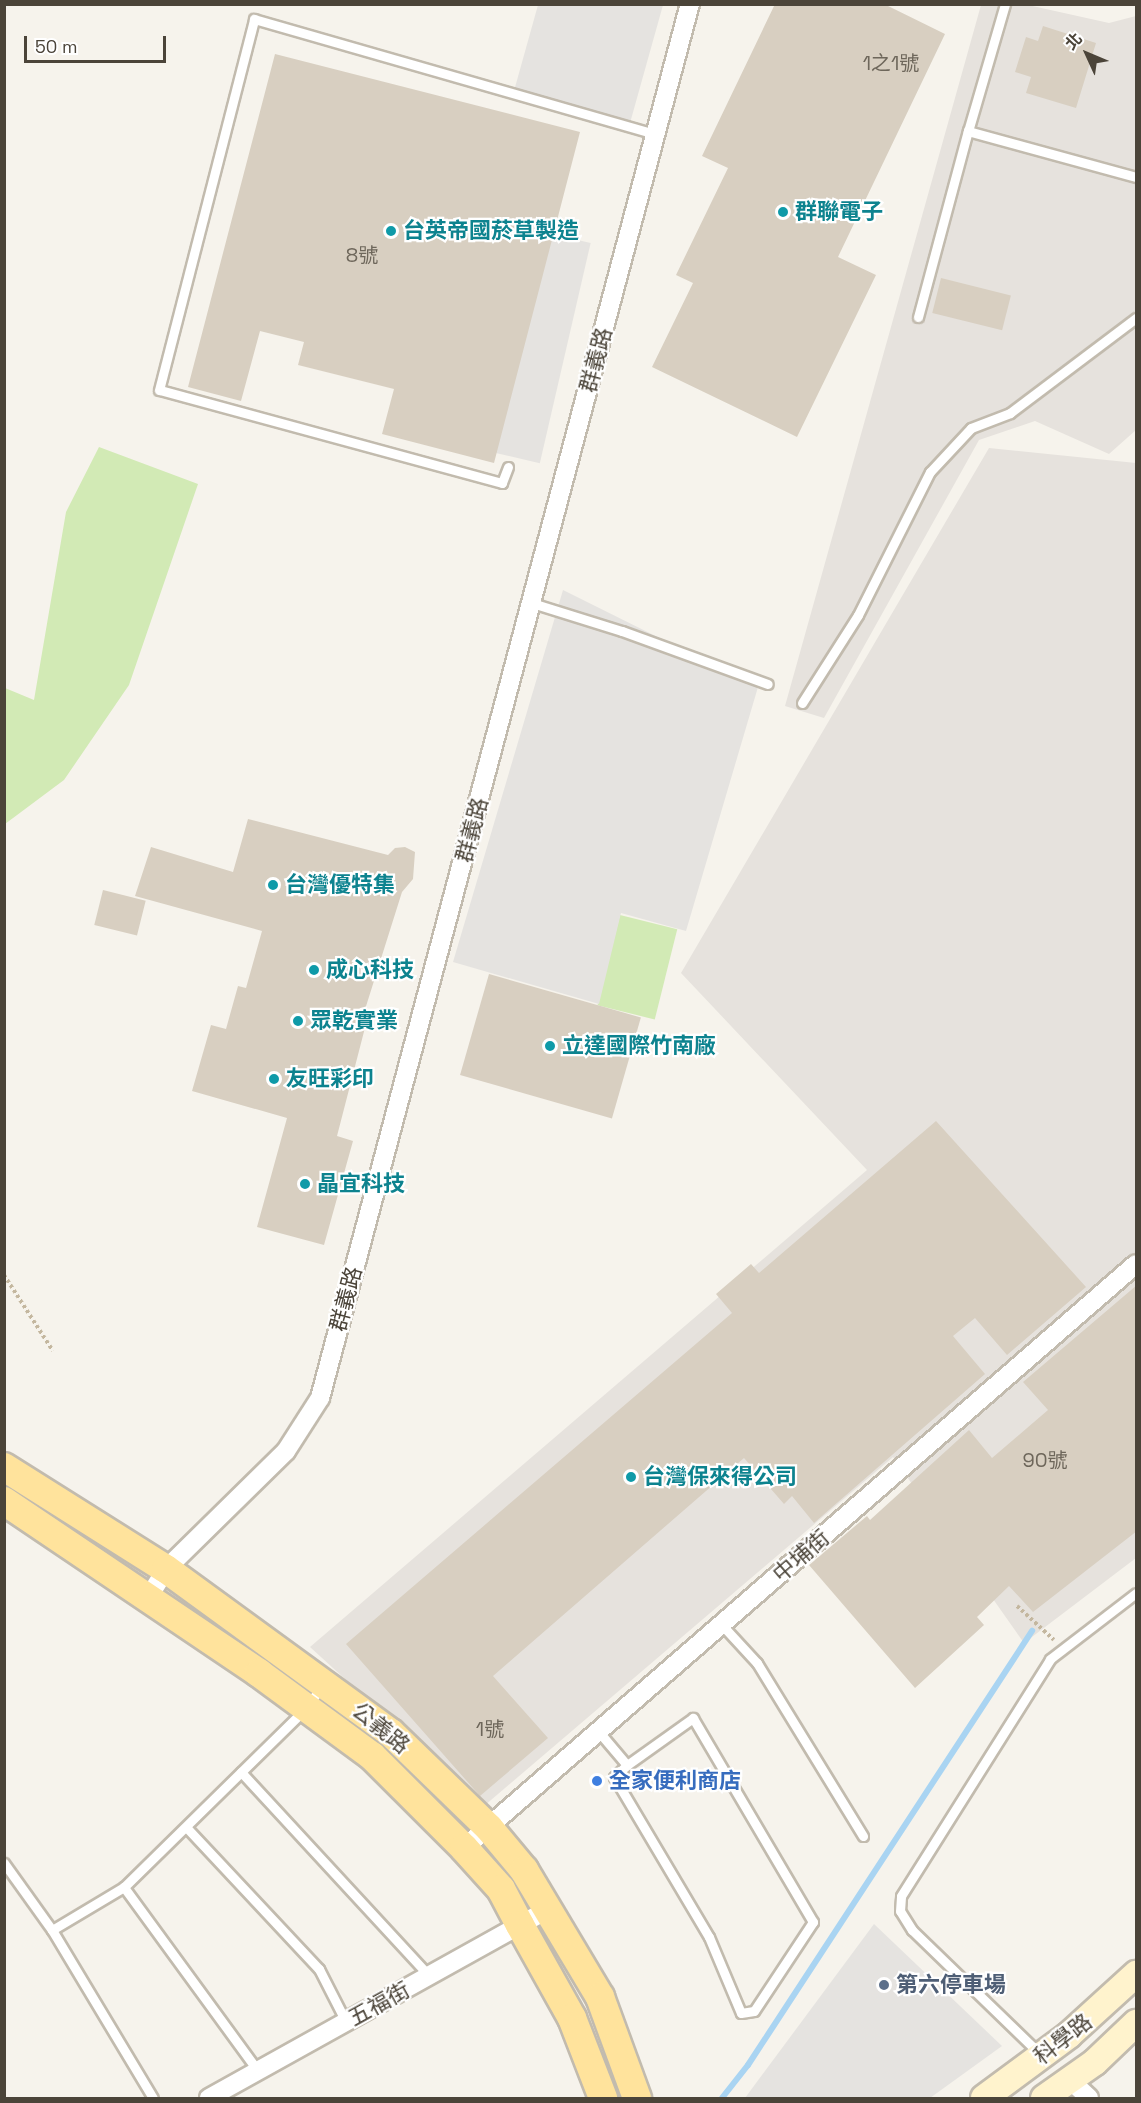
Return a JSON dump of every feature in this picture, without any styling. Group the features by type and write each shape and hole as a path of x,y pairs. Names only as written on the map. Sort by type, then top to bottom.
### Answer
{"main road":[{"name":"公義路","path":"4,1467 166,1569 391,1732 489,1828 524,1870 600,1997 637,2098"},
{"name":"公義路","path":"4,1501 148,1598 372,1756 464,1848 501,1889 572,2018 603,2098"}],"street":[{"name":"群義路","path":"148,1598 166,1569 286,1451 320,1398 690,4"},
{"name":"中埔街","path":"464,1848 1137,1264"},
{"name":"五福街","path":"209,2098 548,1909"},
{"name":"科學路","path":"984,2098 1112,2000 1137,1974"},
{"name":"科學路","path":"1044,2098 1070,2080 1137,2023"},
{"path":"1070,2080 1089,2098"}],"lane":[{"path":"918,317 1005,4"},
{"path":"508,467 502,483 159,390 254,20 656,134"},
{"path":"968,131 1137,177"},
{"path":"802,703 858,615 930,472 971,428 1010,413 1137,318"},
{"path":"532,603 622,631 768,684"},
{"path":"1041,2056 912,1930 900,1911 901,1896 1050,1659 1137,1593"},
{"path":"722,1625 757,1663 863,1836"},
{"path":"52,1930 124,1887 306,1708 324,1683"},
{"path":"693,1718 813,1922 754,2011 741,2013 709,1937 614,1777 627,1765 693,1718"},
{"path":"599,1732 627,1765"},
{"path":"242,1772 429,1976"},
{"path":"186,1827 319,1969 346,2022"},
{"path":"4,1863 52,1930 153,2098"},
{"path":"124,1887 258,2071"}],"path":[{"path":"4,1275 53,1351"},
{"path":"1017,1606 1063,1649"}],"shaded area":[{"path":"538,5 663,5 630,123 514,91"},
{"path":"981,5 1028,5 1109,23 1136,16 1136,430 1109,454 1035,421 979,440 824,718 785,706"},
{"path":"539,231 591,243 540,463 488,451"},
{"path":"989,448 1136,463 1136,1558 1024,1643 893,1457 484,1806 310,1647 867,1170 681,973"},
{"path":"563,590 758,687 686,931 621,913 599,1004 453,962"},
{"name":"第六停車場","path":"874,1924 1002,2046 930,2098 745,2098"}],"green space":[{"path":"99,447 198,484 129,685 64,780 5,824 5,688 34,700 66,512"},
{"path":"620,915 677,929 655,1020 598,1005"}],"building":[{"name":"群聯電子","path":"775,4 884,4 945,34 838,257 876,275 797,437 652,367 693,283 676,275 728,168 702,156"},
{"path":"1043,26 1096,43 1076,108 1026,93 1031,77 1015,72 1026,37 1038,41"},
{"name":"台英帝國菸草製造","path":"275,54 580,132 494,463 382,434 394,389 298,365 304,342 260,331 241,401 188,387"},
{"path":"941,278 1011,295 1002,330 932,313"},
{"path":"248,819 388,855 395,848 405,847 415,852 413,879 402,892 362,1019 367,1020 337,1136 353,1141 324,1245 257,1227 287,1118 192,1091 211,1025 226,1029 238,986 246,988 262,931 135,896 151,847 233,872"},
{"path":"103,890 146,901 137,936 94,925"},
{"name":"立達國際竹南廠","path":"489,974 641,1018 612,1118 460,1075"},
{"name":"台灣保來得公司","path":"936,1121 1086,1287 1007,1355 975,1318 953,1336 985,1374 814,1523 792,1496 784,1504 744,1458 493,1676 548,1738 480,1796 346,1644 732,1313 716,1294 751,1264 759,1273"},
{"name":"台灣保來得公司","path":"1137,1285 1137,1531 1033,1612 1009,1586 977,1617 984,1625 915,1688 809,1565 867,1516 870,1520 969,1430 992,1458 1048,1410 1023,1382"}],"waterway":[{"path":"722,2098 748,2065 1032,1631"}],"place":[{"name":"群聯電子","path":"783,212"},
{"name":"台英帝國菸草製造","path":"391,231"},
{"name":"台灣優特集","path":"273,885"},
{"name":"成心科技","path":"314,970"},
{"name":"眾乾實業","path":"298,1021"},
{"name":"立達國際竹南廠","path":"550,1046"},
{"name":"友旺彩印","path":"274,1079"},
{"name":"晶宜科技","path":"305,1184"},
{"name":"台灣保來得公司","path":"631,1477"},
{"name":"全家便利商店","path":"597,1781"},
{"name":"第六停車場","path":"884,1985"}]}
